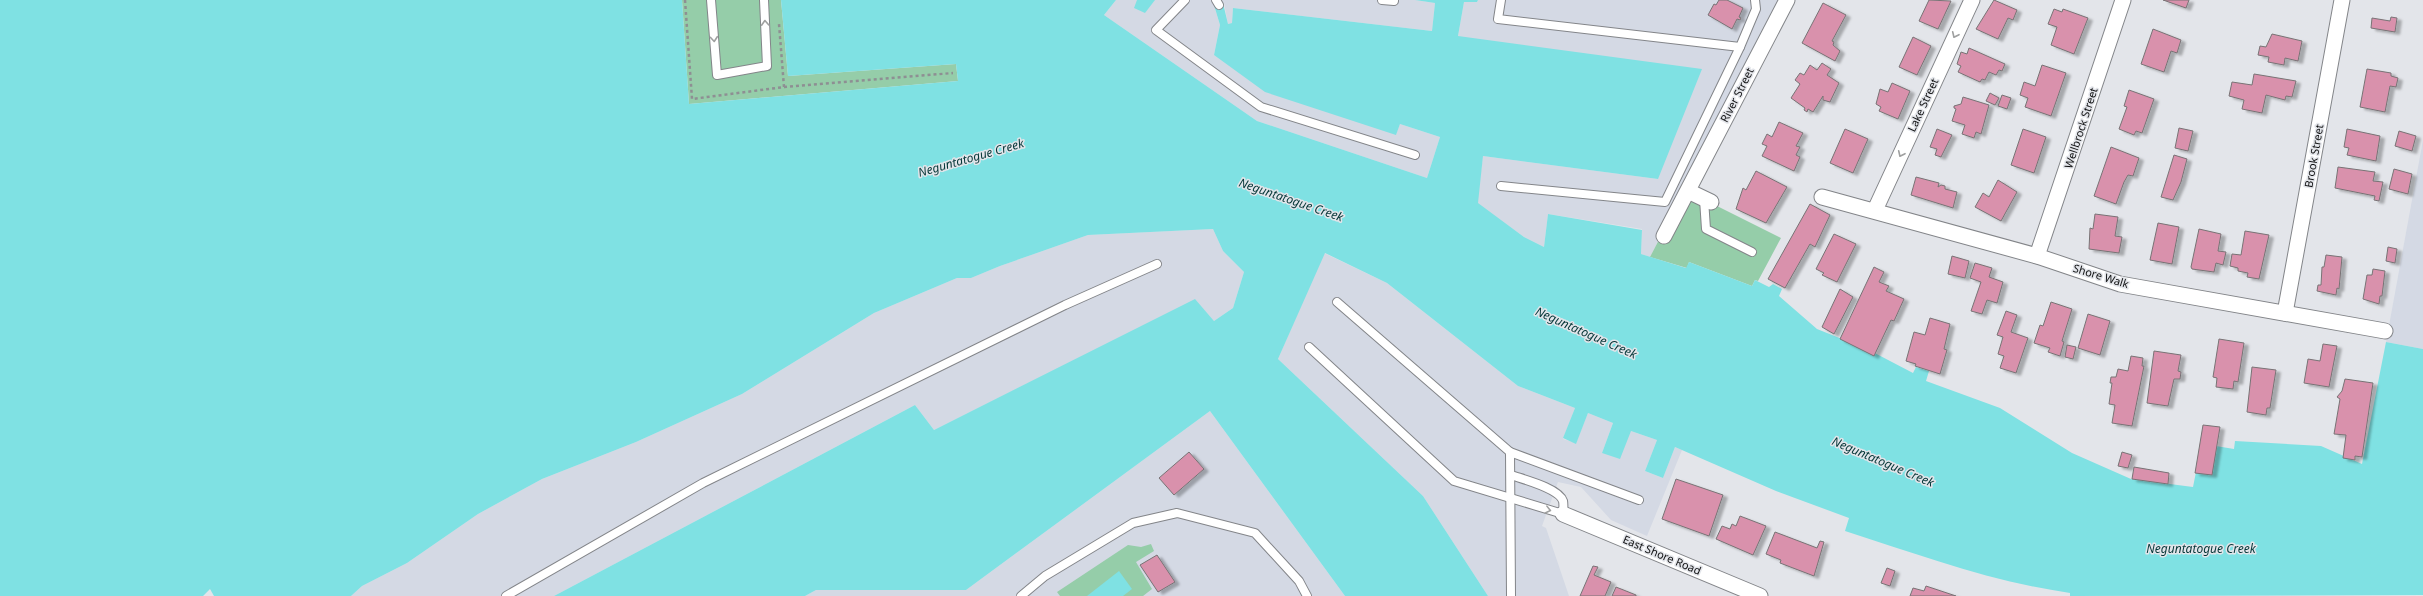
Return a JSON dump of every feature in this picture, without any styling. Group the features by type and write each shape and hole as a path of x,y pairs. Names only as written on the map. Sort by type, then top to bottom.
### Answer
{"street":[{"name":"River Street","path":"1664,236 1786,0"},
{"name":"Lake Street","path":"1875,210 1972,0"},
{"name":"Wellbrock Street","path":"2037,256 2123,0"},
{"name":"Brook Street","path":"2285,313 2342,0"},
{"path":"1688,191 1708,200"},
{"name":"Shore Walk","path":"1822,197 1875,210 2037,256 2120,284 2385,331"},
{"name":"East Shore Road","path":"1563,514 1755,595"}],"lane":[{"path":"711,0 717,75 767,66 764,0"},
{"path":"1185,0 1156,30 1261,107 1415,155"},
{"path":"1382,0 1394,1"},
{"path":"1501,0 1498,19 1740,47"},
{"path":"1501,186 1665,202 1740,47 1756,9 1755,0"},
{"path":"1708,200 1706,229 1752,252"},
{"path":"506,596 702,483 1065,305 1157,264"},
{"path":"1337,302 1510,452 1639,500"},
{"path":"1309,347 1454,480 1563,514 1563,500 1558,495 1534,482 1510,475"},
{"path":"1510,452 1511,596"},
{"path":"1021,596 1045,576 1133,523 1177,513 1255,533 1299,581 1307,596"}],"path":[{"path":"784,88 953,73"}],"shaded area":[{"path":"1116,0 1415,0 1435,3 1432,31 1233,8 1232,23 1228,24 1224,3 1214,5 1220,25 1214,55 1396,134 1400,124 1440,137 1427,178 1257,121 1104,15"},
{"path":"1478,0 1783,0 1650,257 1641,254 1642,229 1548,214 1544,247 1524,237 1477,203 1483,156 1658,179 1458,36 1464,2 1477,2"},
{"path":"2423,140 2423,349 2386,342"},
{"path":"1213,229 1223,251 1244,272 1233,308 1214,321 1195,300 934,430 915,405 554,596 351,596 362,586 407,563 478,514 542,479 636,442 742,394 874,313 957,278 971,278 1000,266 1088,235"},
{"path":"1324,253 1387,283 1518,386 1575,408 1563,439 1576,443 1588,413 1613,423 1602,453 1631,431 1657,440 1645,471 1663,478 1675,447 1682,450 1647,536 1611,520 1581,487 1558,482 1542,526 1546,528 1569,596 1488,596 1423,496 1278,359"},
{"path":"1210,411 1345,596 805,596 816,590 966,590"}],"green space":[{"path":"682,0 781,0 788,76 956,64 958,81 689,104"},
{"path":"1685,190 1781,238 1758,281 1755,280 1752,286 1689,262 1687,268 1650,257"},
{"path":"1151,544 1154,551 1136,562 1152,589 1143,596 1060,596 1057,592 1128,545 1141,547"}],"water":[{"name":"Neguntatogue Creek","path":"0,0 682,0 689,104 958,81 956,64 788,76 781,0 1116,0 1104,15 1257,121 1427,178 1440,137 1400,124 1396,135 1265,92 1214,55 1220,25 1214,5 1223,3 1228,24 1232,23 1233,8 1432,31 1435,3 1415,0 1478,0 1477,2 1464,2 1458,36 1702,69 1658,179 1483,156 1478,203 1524,237 1544,247 1548,214 1642,230 1641,254 1686,268 1689,262 1752,286 1755,280 1769,287 1773,284 1782,289 1779,296 1817,329 1867,349 1913,373 1916,367 1929,371 1926,381 2000,408 2072,453 2131,479 2193,487 2196,472 2216,446 2234,449 2235,441 2321,446 2362,464 2386,342 2423,349 2423,595 2070,596 2070,593 2012,582 1956,567 1845,531 1849,518 1776,491 1675,447 1663,478 1645,471 1657,440 1631,431 1620,459 1602,453 1613,423 1588,413 1576,444 1563,438 1575,408 1518,386 1387,283 1325,253 1278,359 1423,496 1488,596 1345,596 1210,411 966,590 816,590 805,596 554,596 915,405 934,430 1195,299 1214,321 1233,308 1244,272 1223,251 1213,229 1088,235 1000,266 971,278 957,278 874,313 742,394 636,442 542,479 478,514 407,563 362,586 351,596 214,596 210,589 203,596 0,596"},
{"path":"1137,0 1155,0 1145,13 1134,8"},
{"path":"1119,571 1132,589 1123,596 1087,596"}],"building":[{"path":"1719,0 1727,0 1743,8 1739,17 1741,18 1740,20 1737,19 1732,29 1708,15 1714,4 1716,5"},
{"path":"1929,0 1951,1 1938,29 1919,21"},
{"path":"1994,0 2017,10 2013,20 2008,18 1998,39 1976,29"},
{"path":"2163,0 2189,0 2186,8"},
{"path":"1823,3 1846,15 1832,41 1834,42 1833,45 1840,51 1835,61 1802,43"},
{"path":"2054,9 2062,12 2063,9 2088,18 2074,54 2051,45 2057,27 2048,24"},
{"path":"2391,17 2397,18 2395,32 2371,28 2372,18 2390,21"},
{"path":"2153,29 2181,40 2177,53 2171,51 2164,72 2141,64"},
{"path":"2272,34 2302,41 2298,61 2285,58 2284,65 2268,62 2269,57 2258,55 2260,46 2266,47"},
{"path":"1913,37 1931,46 1917,75 1899,67"},
{"path":"1969,48 2005,64 2002,71 1999,70 1996,75 1989,72 1985,80 1982,79 1980,82 1958,72 1961,66 1957,64 1961,52 1967,54"},
{"path":"1822,63 1831,69 1827,75 1839,83 1830,102 1823,100 1823,96 1813,112 1808,109 1807,112 1804,110 1805,108 1791,98 1800,84 1795,80 1800,73 1804,75 1810,65 1817,70"},
{"path":"2042,65 2066,73 2051,116 2025,107 2028,98 2020,95 2024,82 2035,86"},
{"path":"2367,69 2391,73 2391,76 2398,78 2396,87 2390,86 2385,112 2360,107"},
{"path":"2254,74 2296,81 2292,97 2286,96 2285,100 2266,95 2262,113 2242,109 2244,100 2229,96 2232,82 2252,85"},
{"path":"1892,83 1910,91 1898,119 1879,111 1881,107 1876,104 1880,89 1888,92"},
{"path":"2129,90 2154,99 2142,133 2136,131 2134,135 2119,129 2127,107 2124,106"},
{"path":"1990,93 1999,98 1995,105 1986,101"},
{"path":"2002,95 2011,98 2007,109 1998,106"},
{"path":"1963,97 1989,105 1981,134 1976,132 1974,138 1962,134 1965,125 1952,121 1956,109 1954,106 1961,104"},
{"path":"1779,122 1803,133 1796,146 1800,147 1796,155 1800,157 1794,171 1762,156 1767,146 1762,144 1767,134 1772,137"},
{"path":"2179,128 2193,131 2188,151 2175,148"},
{"path":"1845,129 1868,139 1853,173 1830,163"},
{"path":"1937,129 1952,135 1941,157 1935,155 1937,149 1930,147"},
{"path":"2023,129 2046,137 2034,173 2011,165"},
{"path":"2347,129 2380,136 2376,161 2347,155 2349,148 2344,147"},
{"path":"2399,131 2416,136 2412,151 2395,146"},
{"path":"2111,147 2139,158 2133,176 2128,175 2124,182 2116,204 2094,196"},
{"path":"2174,155 2187,159 2181,182 2173,200 2161,197"},
{"path":"2338,167 2375,172 2373,181 2383,182 2379,201 2374,200 2375,196 2335,188"},
{"path":"2394,169 2412,174 2408,194 2389,189"},
{"path":"1756,171 1787,187 1766,223 1736,209 1743,188 1746,190"},
{"path":"1916,177 1939,183 1938,187 1941,185 1945,186 1945,189 1957,192 1953,208 1911,195"},
{"path":"1998,180 2017,192 2001,221 1975,207 1983,193 1989,197"},
{"path":"1810,204 1830,215 1815,247 1810,244 1785,288 1768,279"},
{"path":"2095,214 2118,217 2115,236 2122,237 2119,253 2089,249 2090,228 2093,229"},
{"path":"2158,223 2179,227 2172,264 2150,260"},
{"path":"2199,229 2221,234 2218,251 2226,252 2223,265 2216,263 2214,272 2192,269 2191,267"},
{"path":"2245,231 2269,235 2259,279 2247,277 2248,273 2238,271 2238,268 2230,266 2232,254 2241,255"},
{"path":"1834,234 1856,244 1837,282 1822,275 1824,273 1816,269"},
{"path":"2388,247 2397,249 2395,263 2386,261"},
{"path":"2326,255 2342,257 2339,289 2337,288 2336,295 2317,291 2318,285 2321,285 2322,267 2324,267"},
{"path":"1952,256 1969,261 1965,278 1948,274"},
{"path":"1975,263 1992,268 1989,277 2003,282 1997,303 1987,300 1982,314 1971,311 1981,282 1970,278"},
{"path":"1874,267 1884,272 1879,282 1889,286 1886,291 1904,299 1894,321 1891,320 1874,356 1840,339"},
{"path":"2373,269 2385,271 2382,296 2380,296 2379,304 2363,299 2367,275 2372,275"},
{"path":"1840,289 1853,297 1834,334 1822,327"},
{"path":"2051,302 2072,309 2062,341 2064,342 2060,356 2048,352 2050,348 2034,343 2040,325 2043,326"},
{"path":"2006,311 2017,315 2011,332 2028,338 2016,373 2000,368 2004,356 1998,354 2003,337 1997,335"},
{"path":"2088,314 2110,321 2100,355 2078,348"},
{"path":"1930,318 1950,324 1944,349 1947,350 1940,374 1915,366 1916,364 1906,361 1914,332 1925,335"},
{"path":"2219,339 2244,343 2238,382 2234,381 2233,389 2216,387 2217,378 2213,377"},
{"path":"2323,344 2337,346 2329,387 2304,383 2308,359 2320,361"},
{"path":"2067,345 2076,347 2073,359 2065,357"},
{"path":"2154,351 2181,355 2178,371 2181,372 2180,379 2174,379 2168,406 2147,403"},
{"path":"2131,356 2143,358 2142,366 2144,366 2132,426 2112,423 2115,405 2109,404 2112,383 2110,383 2111,377 2116,377 2118,369 2128,371"},
{"path":"2252,367 2276,370 2270,408 2267,408 2266,415 2247,412"},
{"path":"2345,379 2373,383 2362,457 2355,456 2355,460 2343,458 2346,435 2334,434 2340,399 2337,397 2342,391"},
{"path":"2203,425 2220,427 2212,475 2195,473"},
{"path":"1189,452 1204,469 1174,495 1159,478"},
{"path":"2122,452 2132,455 2128,468 2118,466"},
{"path":"2134,467 2169,473 2168,484 2132,479"},
{"path":"1676,479 1723,495 1709,536 1662,519"},
{"path":"1740,516 1766,526 1753,555 1716,539 1722,526 1730,529 1732,524 1736,526"},
{"path":"1775,532 1817,548 1820,541 1824,542 1814,576 1780,563 1781,560 1766,554"},
{"path":"1157,555 1175,582 1158,592 1140,565"},
{"path":"1593,566 1598,567 1594,575 1611,582 1605,596 1580,596"},
{"path":"1887,568 1895,571 1890,586 1881,583"},
{"path":"1926,586 1956,596 1910,596 1913,588 1924,591"},
{"path":"1616,587 1636,595 1636,596 1612,596"}]}
